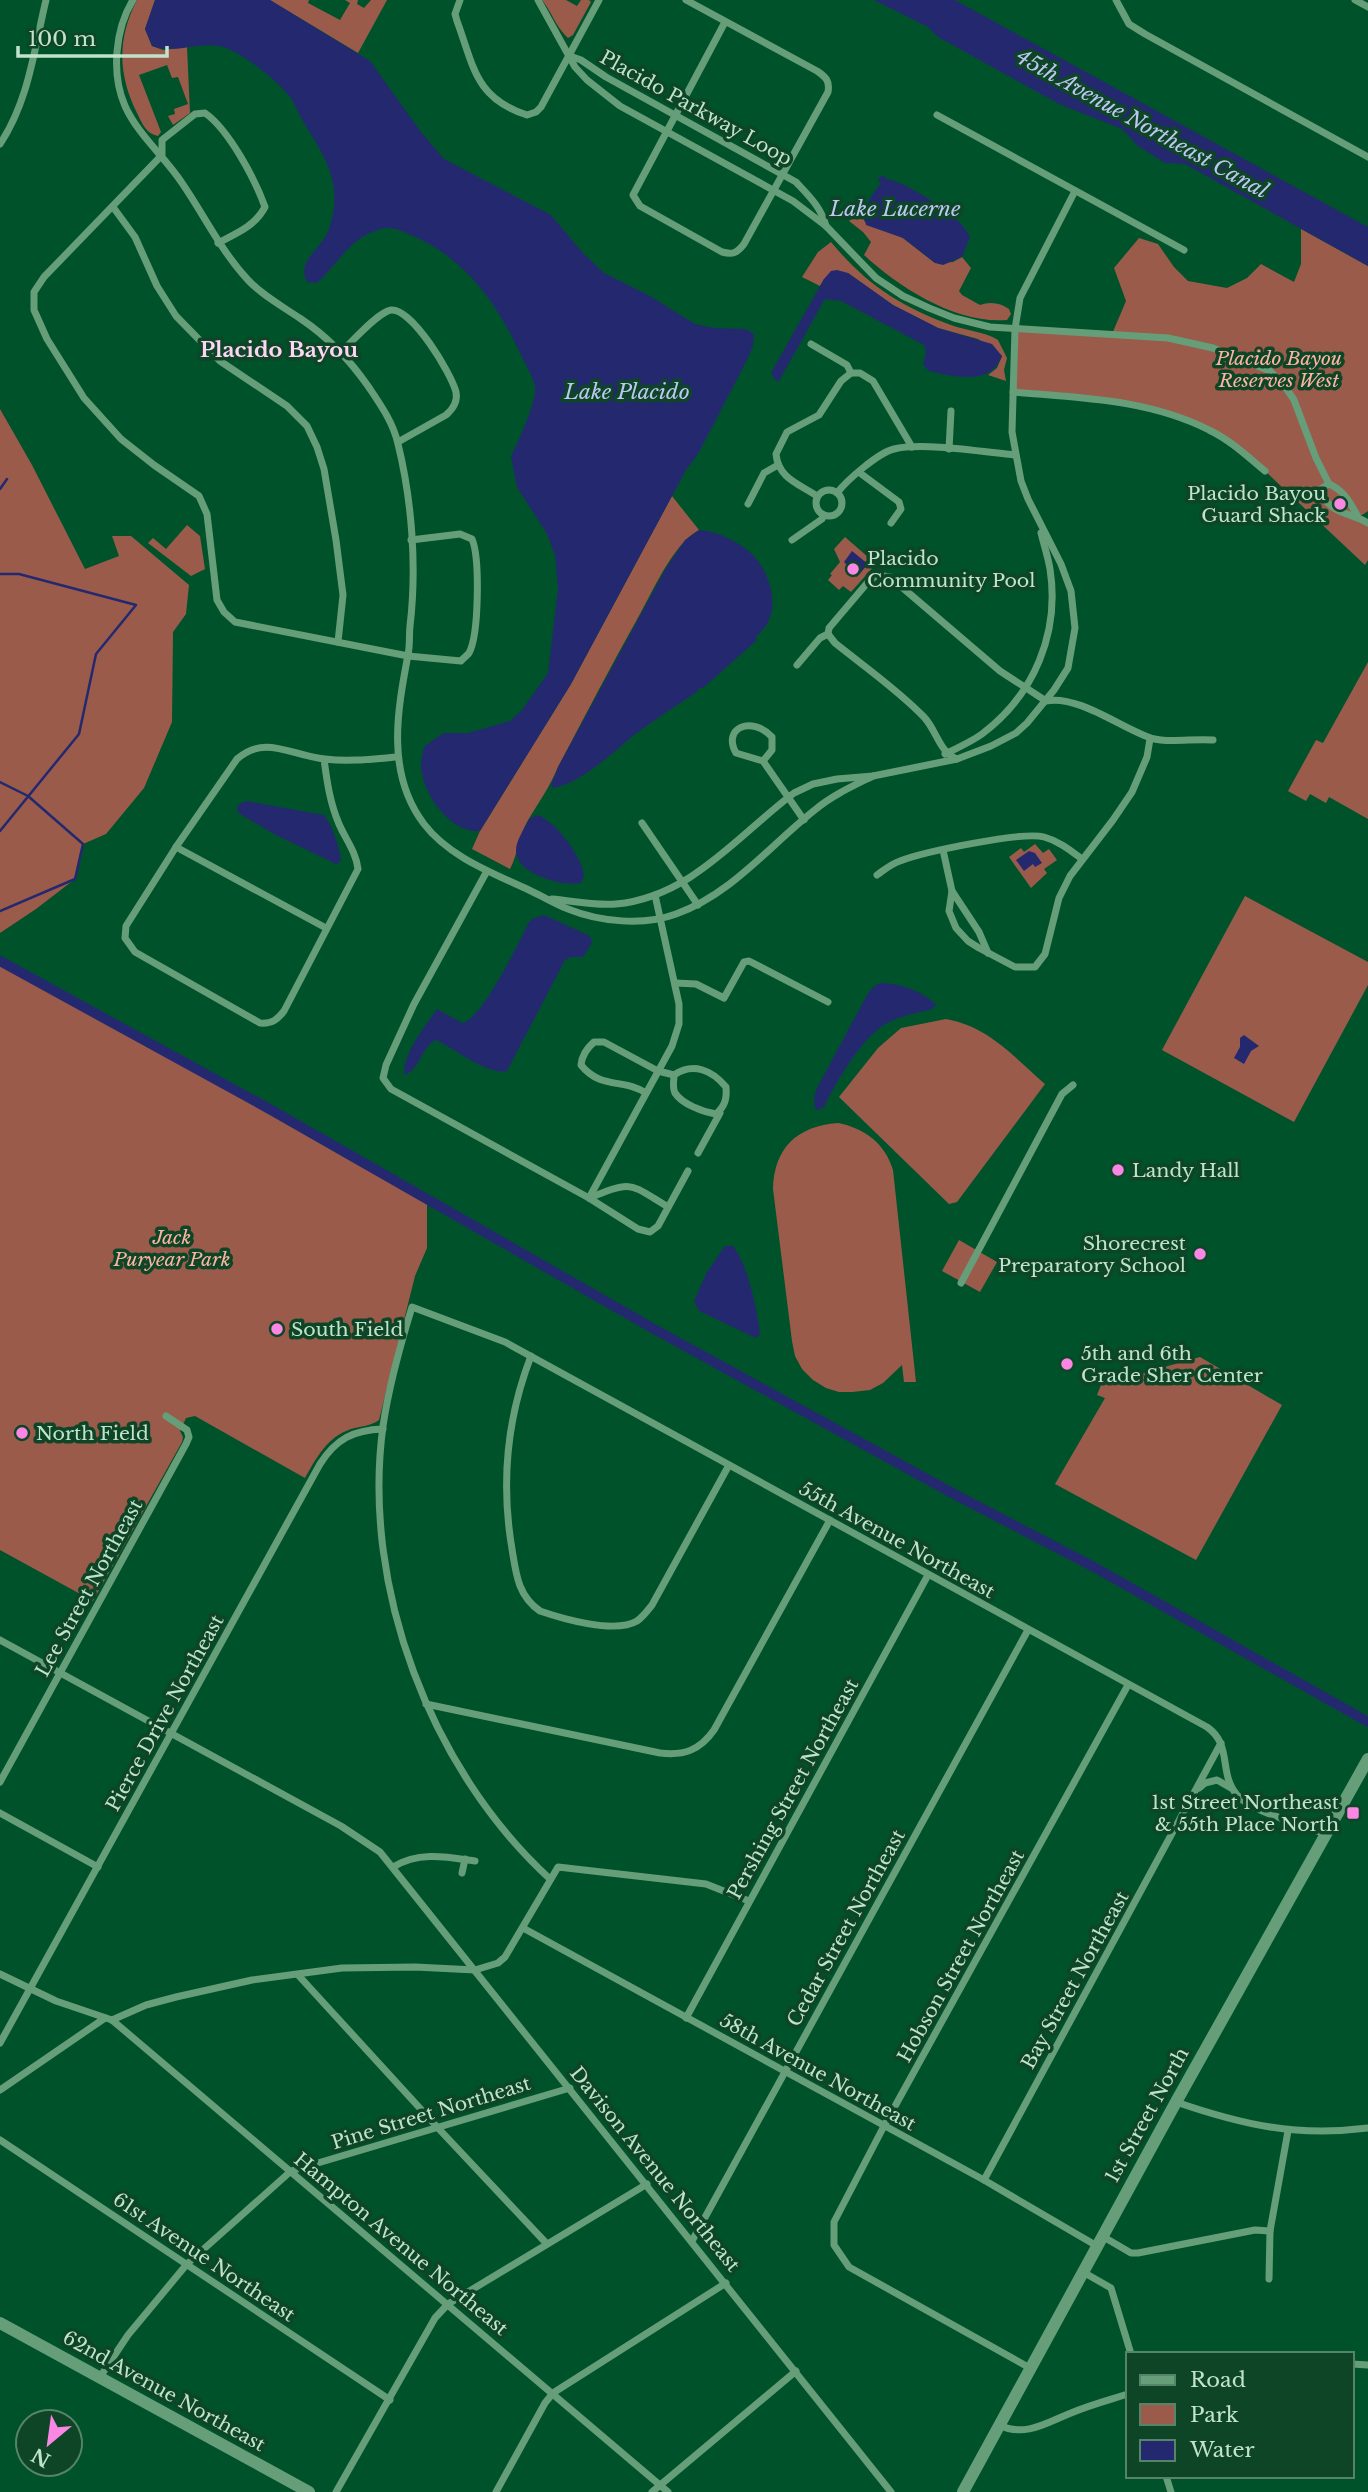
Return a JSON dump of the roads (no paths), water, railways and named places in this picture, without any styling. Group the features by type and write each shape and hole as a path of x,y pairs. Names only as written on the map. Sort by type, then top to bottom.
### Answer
{"street":[{"path":"0,144 23,100 46,0"},
{"path":"133,0 122,27 117,50 118,78 125,106 185,187 218,243 248,280 267,297 342,351 387,415 398,442 408,505 413,607 408,656 398,710 397,757 403,784 424,824 440,841 487,870 568,909 592,917 618,920 661,919 698,905 727,887 839,793 873,776"},
{"path":"460,0 455,13 481,83 492,97 527,115 541,107 599,0"},
{"name":"Placido Parkway Loop","path":"538,0 575,67 604,95 793,201 826,226 876,278 903,296 954,318 990,327 1168,338 1213,348 1270,371 1294,400 1329,484"},
{"path":"686,0 817,71 826,77 829,85 828,92 738,253 730,254 722,252 635,201 635,190 726,22"},
{"path":"1116,0 1129,24 1368,157"},
{"path":"1355,0 1368,7"},
{"name":"Placido Parkway Loop","path":"570,57 581,60 606,77 796,182 823,213 826,226"},
{"path":"218,243 247,228 259,218 265,207 259,190 217,125 205,113 195,114 162,140 162,155 44,277 34,292 34,310 47,339 84,398 121,439 199,496 207,514 217,600 224,612 235,622 408,656 461,661 469,653 478,592 476,549 472,539 460,534 411,540"},
{"path":"937,115 1184,250"},
{"path":"546,898 615,904 655,895 699,874 788,797 813,784 873,776 957,759 1016,733 1046,701 1068,668 1076,616 1068,580 1021,481 1015,455 1012,432 1015,329 1020,298 1075,191"},
{"path":"113,207 135,237 157,286 176,316 220,361 287,406 307,426 324,470 336,540 343,595 338,642"},
{"path":"342,351 384,313 393,310 404,313 436,353 456,393 453,409 398,442"},
{"path":"811,344 847,365 851,373"},
{"path":"817,496 785,476 778,466 776,454 788,432 819,415 841,381 851,373 860,373 878,388 912,447"},
{"path":"1013,392 1143,406 1178,416 1230,442 1265,471"},
{"path":"949,449 951,411"},
{"path":"837,493 891,450 912,447 1015,455"},
{"path":"748,503 764,473 778,466"},
{"path":"860,473 899,502 901,509 891,523"},
{"path":"1358,517 1343,493 1329,484 1322,488 1322,496 1326,501 1346,516 1358,517 1368,523"},
{"path":"827,489 837,493 842,501 840,510 833,515 824,515 817,509 817,496 827,489"},
{"path":"793,540 824,515"},
{"path":"937,762 995,723 1026,687 1044,649 1053,607 1050,569 1038,521"},
{"path":"957,759 946,754 935,732 923,717 835,643 828,634 829,628 877,575 886,575 1000,671 1046,701 1055,699 1079,706 1150,738 1213,740"},
{"path":"797,665 820,638 828,634"},
{"path":"763,761 772,750 772,737 764,729 752,725 738,729 732,738 736,753 763,761 804,820"},
{"path":"943,850 952,891 949,911 951,920 968,941 988,953 1015,967 1035,967 1041,962 1049,943 1059,898 1070,876 1132,792 1146,757 1150,738"},
{"path":"324,759 331,804 357,858 358,869 284,1011 268,1024 260,1023 135,953 125,938 126,926 176,847 237,759 247,750 261,746 272,747 324,759 367,760 397,757"},
{"path":"642,823 698,905"},
{"path":"877,875 900,861 1012,837 1043,836 1082,859"},
{"path":"176,847 326,928"},
{"path":"487,870 414,1004 386,1065 383,1078 391,1089 589,1198 638,1228 650,1232 658,1226 688,1171"},
{"path":"952,891 979,932 988,953"},
{"path":"589,1198 672,1046 679,1024 679,1004 655,895"},
{"path":"674,983 696,984 724,998 744,962 749,961 828,1002"},
{"path":"646,1093 636,1087 615,1085 596,1079 581,1065 582,1058 594,1042 604,1042 658,1071 674,1075 692,1067 710,1073 721,1081 726,1087 727,1098 698,1153"},
{"path":"674,1075 673,1088 676,1094 691,1105 716,1114 722,1108"},
{"path":"961,1283 1062,1094 1073,1085"},
{"path":"589,1198 625,1184 634,1186 668,1207"},
{"name":"55th Avenue Northeast","path":"383,1429 397,1356 412,1307 490,1335 1207,1727 1222,1743"},
{"path":"531,1356 515,1407 507,1471 507,1511 520,1589 532,1606 540,1611 604,1626 627,1625 638,1620 645,1613 729,1465"},
{"name":"Lee Street Northeast","path":"0,1782 186,1444 189,1437 187,1430 166,1416"},
{"path":"383,1429 380,1503 385,1567 407,1655 426,1704 474,1792 508,1836 550,1879"},
{"name":"Pierce Drive Northeast","path":"0,2043 328,1452 345,1436 358,1431 383,1429"},
{"path":"426,1704 660,1753 679,1754 694,1750 701,1746 714,1730 830,1520"},
{"name":"Pershing Street Northeast","path":"686,2018 928,1575"},
{"name":"Cedar Street Northeast","path":"692,2241 1028,1630"},
{"path":"0,1640 341,1826 380,1852 393,1867 402,1861 421,1856 475,1861"},
{"name":"Hobson Street Northeast","path":"1030,2368 849,2267 834,2245 834,2222 884,2126 1128,1685"},
{"path":"1222,1743 1226,1773 1233,1790"},
{"name":"Bay Street Northeast","path":"984,2180 1222,1743"},
{"name":"1st Street North","path":"963,2492 1176,2102 1368,1759"},
{"path":"1195,1794 1200,1786 1210,1780 1217,1780 1249,1805 1326,1835"},
{"path":"0,1813 97,1867"},
{"path":"462,1872 465,1859"},
{"name":"Davison Avenue Northeast","path":"393,1867 891,2492"},
{"path":"0,2090 109,2019 176,1997 252,1980 299,1976 342,1968 475,1969 498,1963 505,1957 558,1867 713,1886 749,1902"},
{"name":"58th Avenue Northeast","path":"523,1928 1100,2241 1131,2253 1255,2230 1269,2231"},
{"name":"Hampton Avenue Northeast","path":"0,1974 29,1989 109,2019 668,2492"},
{"path":"299,1976 547,2244"},
{"name":"Pine Street Northeast","path":"100,2377 128,2335 187,2264 291,2171 570,2088"},
{"path":"1176,2102 1247,2124 1288,2131 1368,2128"},
{"path":"1269,2279 1269,2231 1288,2131"},
{"name":"61st Avenue Northeast","path":"0,2140 390,2400"},
{"path":"336,2492 435,2318 448,2304 647,2184"},
{"path":"1083,2272 1111,2288 1130,2352"},
{"path":"496,2492 553,2393 726,2283"},
{"name":"62nd Avenue Northeast","path":"0,2323 309,2492"},
{"path":"652,2492 796,2371"},
{"path":"999,2425 1018,2431 1032,2429 1069,2413 1126,2395"}],"water":[{"name":"Lake Placido","path":"155,0 270,0 370,61 444,159 551,215 604,273 648,295 695,324 714,328 746,329 754,334 753,346 747,360 698,454 686,470 571,684 480,831 458,826 439,809 426,787 421,760 424,747 443,733 468,733 510,721 522,710 548,673 558,589 555,555 547,534 517,487 511,457 533,402 533,379 511,334 477,284 447,256 408,233 389,228 370,233 353,244 317,283 307,282 304,274 307,261 325,238 334,207 331,174 320,149 285,91 242,56 226,48 208,45 171,49 152,46 145,29"},
{"name":"45th Avenue Northeast Canal","path":"874,0 955,0 1368,227 1368,266 1185,164 1165,163 1138,146 1122,129 1059,104 938,37 928,27"},
{"name":"Lake Lucerne","path":"884,179 911,188 964,227 970,237 962,257 943,265 935,263 903,238 866,225 866,206"},
{"path":"831,271 848,273 893,305 938,328 992,344 1002,356 997,366 981,376 971,377 929,371 923,365 926,352 924,345 841,301 825,299 779,381 776,381 771,373 777,362 824,279"},
{"path":"699,530 713,532 734,541 752,554 770,584 770,618 756,636 757,640 703,688 699,688 642,729 586,774 553,788 551,785 558,767 666,568 685,540"},
{"path":"852,551 868,564 857,577 844,562"},
{"path":"246,801 324,815 335,837 341,861 336,864 240,814 238,805"},
{"path":"537,815 552,824 573,850 584,876 581,883 552,881 523,866 516,846 529,819"},
{"path":"1029,851 1035,853 1042,863 1035,867 1033,864 1024,871 1016,860"},
{"path":"544,915 590,936 592,943 583,957 565,960 507,1071 481,1065 436,1040 405,1075 406,1059 410,1050 437,1009 462,1023 470,1019 489,996 528,924 532,919"},
{"path":"880,983 910,989 936,1005 932,1009 881,1027 864,1043 849,1064 824,1107 815,1109 817,1088 867,995"},
{"path":"1244,1035 1259,1046 1251,1051 1244,1064 1234,1058 1240,1047 1240,1038"},
{"path":"725,1246 733,1246 747,1276 760,1334 756,1338 699,1311 694,1301 707,1272"}],"waterway":[{"path":"884,177 885,180 880,181 880,178 884,177"},
{"path":"0,489 7,479"},
{"path":"0,574 19,574 136,605 96,654 79,734 0,831"},
{"path":"0,782 28,796 83,844 75,879 0,911"},
{"path":"0,961 273,1111 654,1329 954,1494 1094,1567 1368,1722"}],"place":[{"name":"Placido Bayou Guard Shack","path":"1340,504"},
{"name":"Placido Community Pool","path":"853,569"},
{"name":"Landy Hall","path":"1118,1170"},
{"name":"Shorecrest Preparatory School","path":"1200,1254"},
{"name":"South Field","path":"277,1329"},
{"name":"5th and 6th Grade Sher Center","path":"1067,1364"},
{"name":"North Field","path":"22,1433"},
{"name":"1st Street Northeast & 55th Place North","path":"1353,1813"}],"district":[{"name":"Placido Bayou","path":"279,350"}],"park label":[{"name":"Placido Bayou Reserves West","path":"1279,369"},
{"name":"Jack Puryear Park","path":"172,1248"}]}
